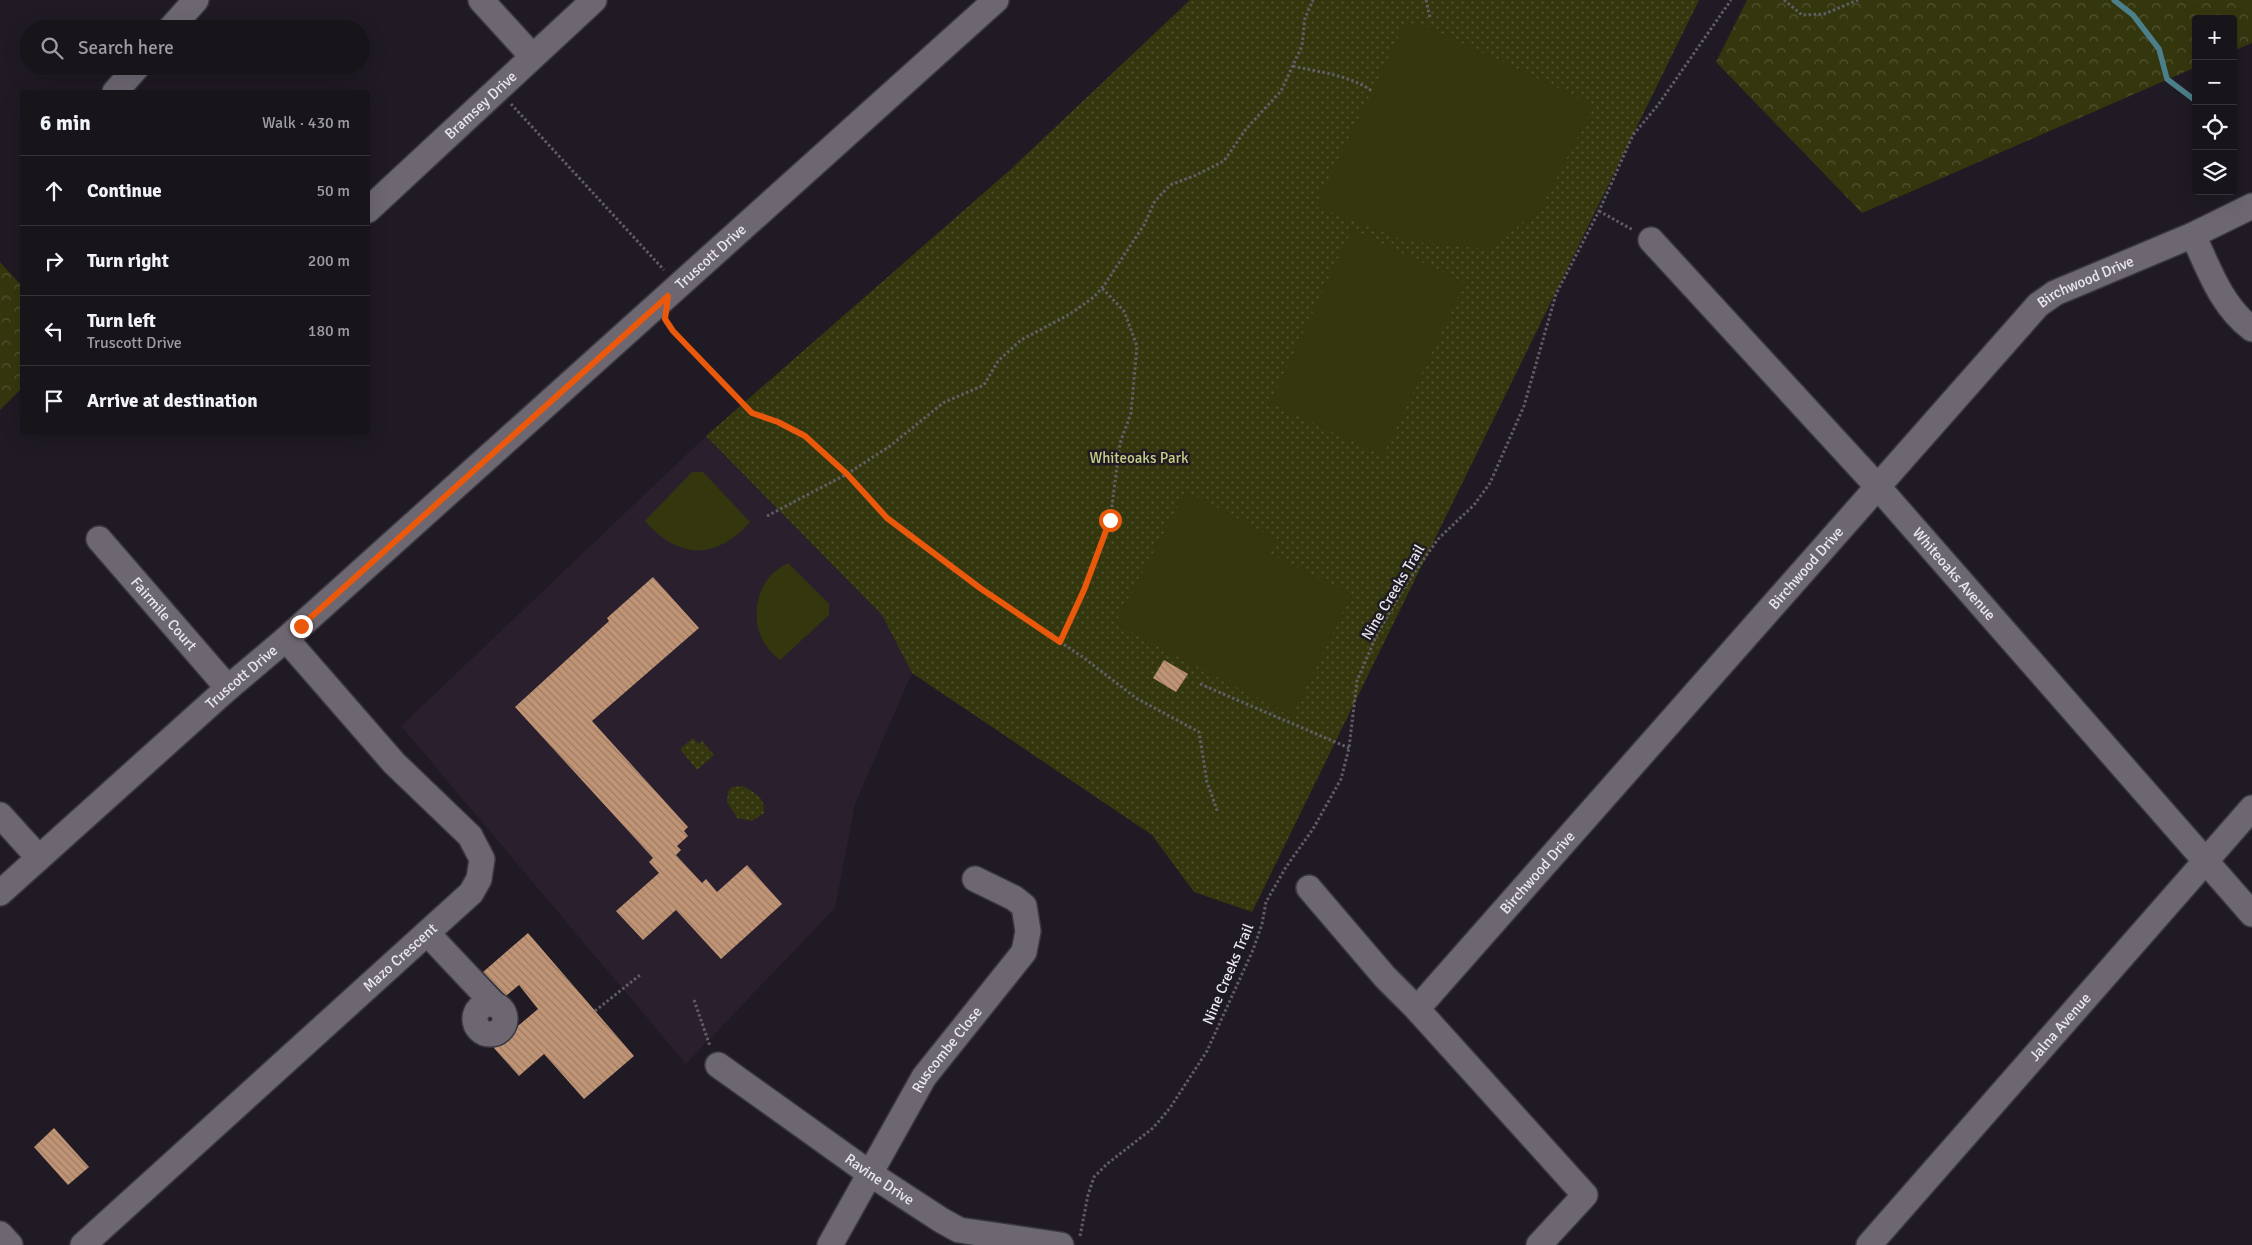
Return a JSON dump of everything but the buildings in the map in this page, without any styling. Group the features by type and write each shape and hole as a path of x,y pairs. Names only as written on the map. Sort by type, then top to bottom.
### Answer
{"street":[{"path":"178,20 196,0"},
{"path":"481,0 532,56"},
{"name":"Bramsey Drive","path":"370,208 594,0"},
{"name":"Truscott Drive","path":"0,893 228,688 286,640 996,0"},
{"path":"117,90 130,75"},
{"name":"Birchwood Drive","path":"1417,1009 2038,305 2055,292 2193,235 2252,206"},
{"path":"2193,235 2221,296 2239,319 2252,329"},
{"name":"Whiteoaks Avenue","path":"1651,240 1878,487 2252,914"},
{"name":"Fairmile Court","path":"99,539 228,688"},
{"name":"Mazo Crescent","path":"83,1245 471,893 479,879 482,859 470,836 394,763 286,640"},
{"name":"Jalna Avenue","path":"1869,1245 2252,808"},
{"path":"0,815 39,858"},
{"name":"Ruscombe Close","path":"830,1245 869,1172 924,1077 1024,952 1028,931 1024,906 1014,898 975,879"},
{"path":"1309,888 1384,977 1417,1009 1585,1195 1539,1245"},
{"path":"427,933 494,1004"},
{"name":"Ravine Drive","path":"718,1065 869,1172 959,1230 1060,1245"},
{"path":"0,1234 10,1245"}],"path":[{"path":"767,516 847,474 890,446 943,403 984,385 998,360 1021,340 1070,314 1094,297 1102,288 1144,224 1155,201 1170,185 1194,176 1224,161 1246,128 1281,91 1302,46 1305,18 1313,0"},
{"path":"1426,0 1430,18"},
{"name":"Nine Creeks Trail","path":"1079,1245 1088,1195 1094,1178 1107,1164 1153,1128 1170,1108 1207,1051 1253,950 1262,924 1266,902 1286,867 1313,829 1341,779 1349,748 1357,681 1377,634 1406,586 1438,540 1474,505 1490,483 1524,406 1556,294 1599,210 1633,135 1658,105 1731,0"},
{"path":"1784,0 1802,15 1824,14 1858,0"},
{"path":"1293,66 1322,74 1344,76 1372,91"},
{"path":"498,88 671,277 665,319 673,331 752,413 778,422 805,436 847,474 855,485 895,524 980,588 1060,642 1136,698 1199,732 1207,782 1218,813"},
{"path":"1599,210 1651,240"},
{"path":"1060,642 1084,590 1110,520 1120,443 1131,413 1137,346 1124,311 1102,288"},
{"path":"1200,684 1349,748"},
{"path":"595,1011 640,975"},
{"path":"694,1000 701,1026 718,1065"}],"shaded area":[{"path":"706,436 882,615 912,673 855,804 835,908 686,1064 401,726"}],"green space":[{"name":"Whiteoaks Park","path":"1190,0 1699,0 1252,912 1194,892 1152,835 912,673 882,615 706,436 1010,170"},
{"path":"1747,0 2252,0 2252,43 2237,49 2237,15 2192,15 2192,69 1862,213 1716,62"},
{"path":"1419,23 1595,105 1539,211 1487,249 1406,241 1315,206 1405,24"},
{"path":"1352,229 1465,283 1383,456 1270,403"},
{"path":"0,262 20,284 20,390 0,410"},
{"path":"692,472 703,472 750,522 724,543 711,549 684,548 671,543 658,534 645,521"},
{"path":"1186,491 1276,539 1269,553 1352,594 1292,716 1115,624"},
{"path":"788,563 829,604 829,615 780,660 768,649 762,638 757,619 757,609 761,590 766,582 774,573"},
{"path":"693,738 698,744 702,741 714,755 697,770 680,749"},
{"path":"743,786 759,796 763,803 764,813 752,821 737,818 727,802 728,792 732,787"}],"waterway":[{"path":"2114,0 2133,15 2159,49 2167,79 2192,98"}],"route":[{"path":"301,626 668,296 665,319 673,331 752,413 778,422 805,436 847,474 887,518 980,588 1060,642 1084,590 1110,520"}]}
